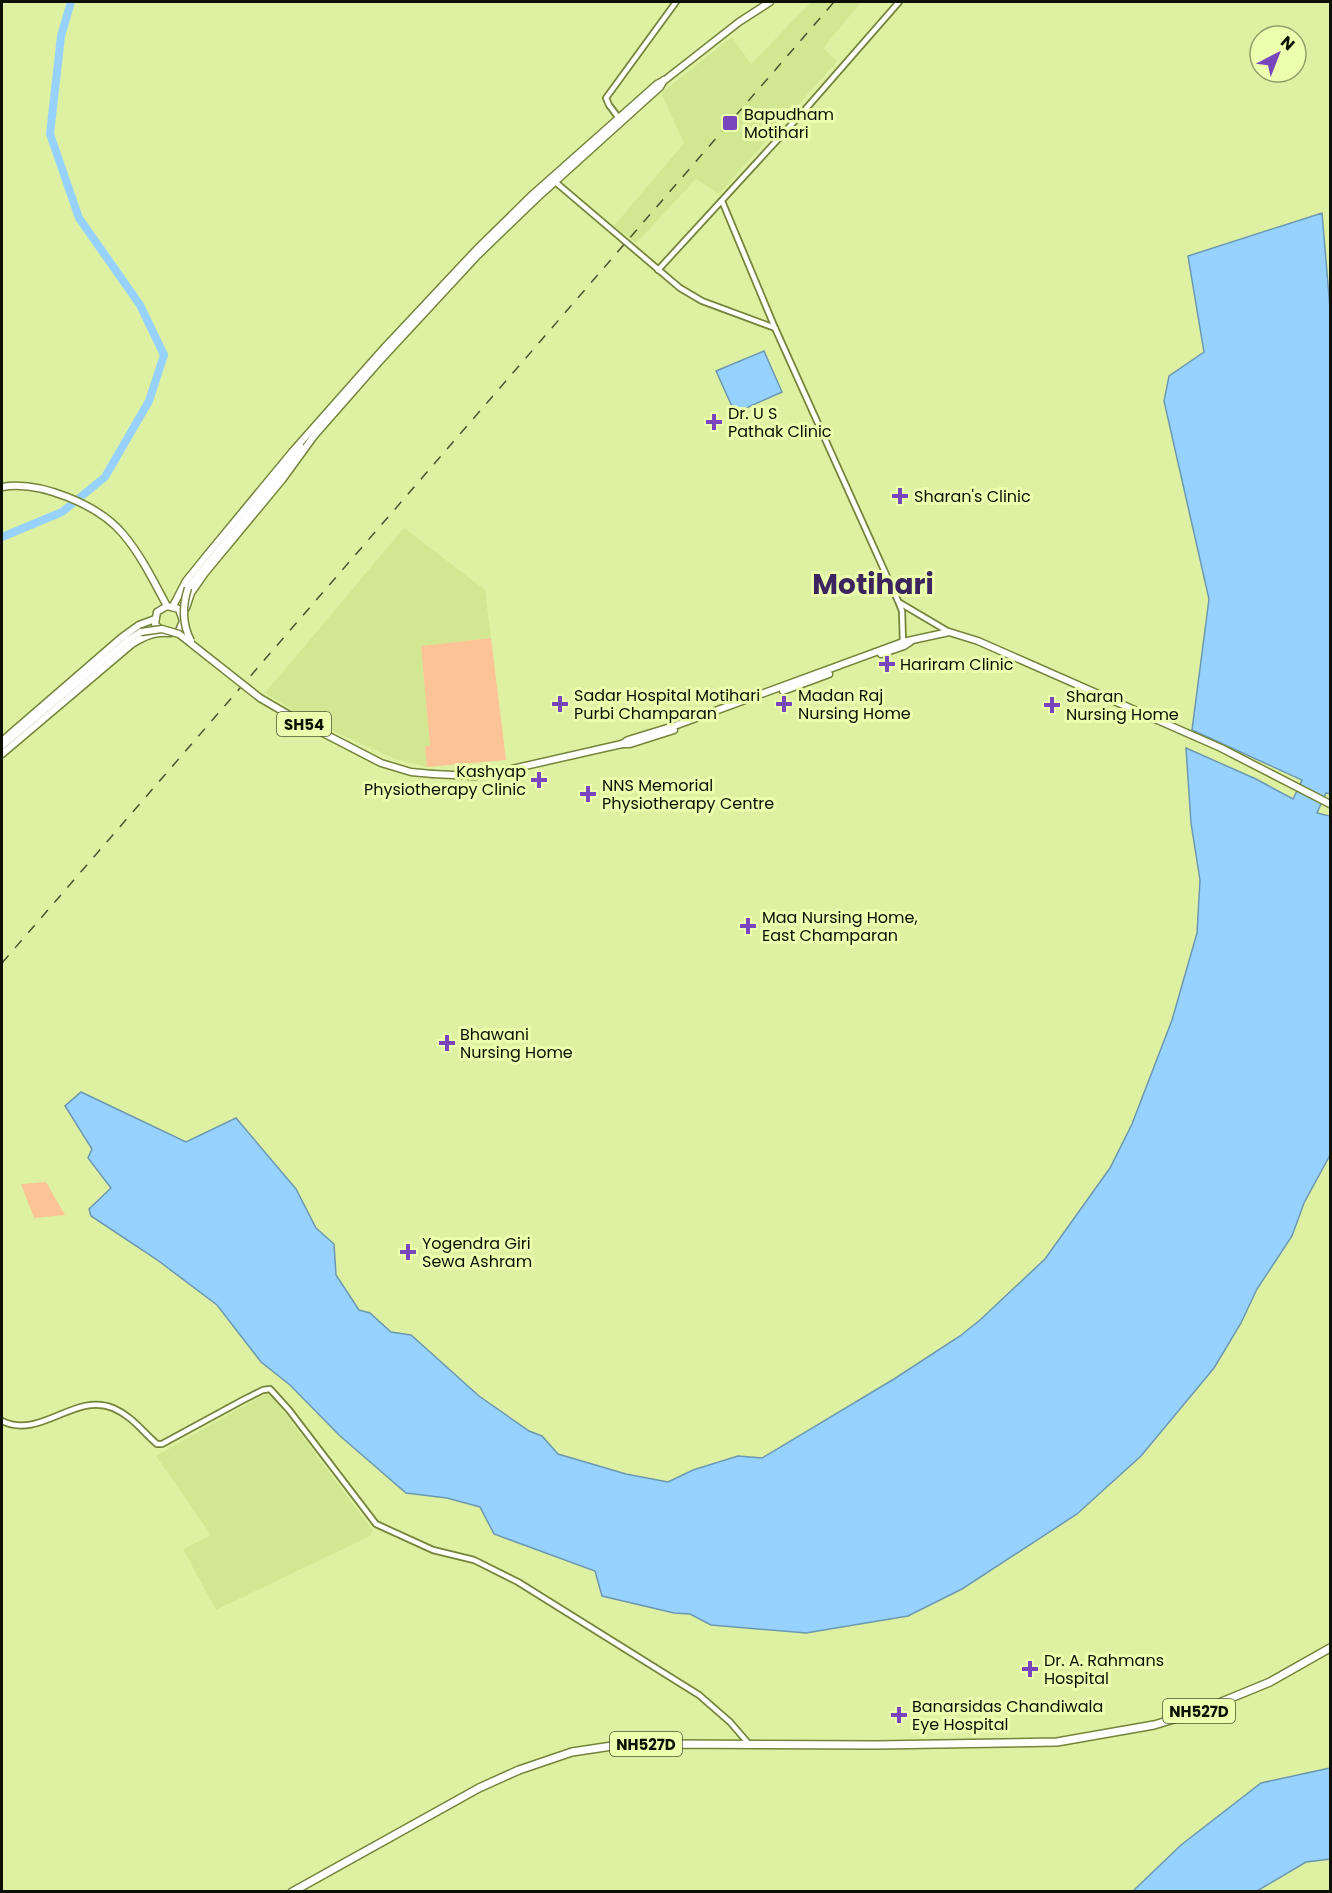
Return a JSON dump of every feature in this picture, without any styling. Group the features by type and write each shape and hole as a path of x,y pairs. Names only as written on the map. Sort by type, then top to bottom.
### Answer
{"highway":[{"name":"NH527D","path":"292,1892 479,1788 556,1756 624,1745 1057,1742 1154,1725 1197,1712 1270,1682 1330,1648"}],"main road":[{"path":"553,180 618,117 657,84 739,22 770,2"},
{"path":"191,642 184,617 188,588 384,348 476,250 660,87 665,80"},
{"path":"162,632 155,624 160,609 170,606 196,568 304,445"},
{"path":"2,747 132,644 142,638 162,632 171,634 179,631 191,593 282,480 304,445"},
{"path":"2,487 25,485 68,498 100,514 117,527 129,541 170,606 178,609 183,617"},
{"path":"2,747 121,638 139,625 155,619"},
{"path":"2,747 128,640 141,632 156,629 172,630 191,642"},
{"path":"949,632 977,641 1193,736 1330,804"},
{"name":"SH54","path":"191,642 260,698 381,763 411,772 474,776 622,744 906,643 949,632"}],"street":[{"path":"618,117 606,98 676,2"},
{"path":"658,270 803,112 899,2"},
{"path":"553,180 680,288 702,300 775,328"},
{"path":"722,201 775,328 898,601 902,611 906,643"},
{"path":"898,601 949,632"},
{"path":"2,1421 10,1425 24,1426 84,1405 102,1404 122,1412 157,1444 162,1444 253,1395 270,1389 289,1410 376,1524 433,1550 474,1560 518,1582 699,1695 730,1722 749,1744"}],"shaded area":[{"path":"811,2 861,2 823,48 837,61 719,194 696,179 636,243 614,226 684,143 661,93 732,37 751,64"},
{"path":"404,528 485,590 491,638 421,646 430,745 425,747 427,767 395,759 335,732 265,693"},
{"path":"491,638 506,760 427,767 425,747 430,745 421,646"},
{"path":"46,1182 65,1215 34,1218 21,1184"},
{"path":"269,1392 373,1531 370,1536 216,1610 183,1549 211,1535 156,1456"}],"water":[{"path":"1322,213 1330,308 1330,794 1326,793 1317,813 1330,816 1330,1155 1304,1203 1292,1236 1257,1289 1241,1323 1214,1368 1141,1456 1077,1514 962,1589 908,1616 806,1633 711,1625 690,1614 674,1613 602,1596 595,1571 494,1534 480,1507 447,1498 406,1493 339,1435 290,1385 261,1362 217,1305 156,1259 91,1216 89,1209 111,1188 88,1158 92,1149 65,1106 81,1092 186,1142 236,1118 296,1189 316,1228 334,1244 336,1275 359,1310 370,1313 391,1332 411,1335 479,1396 529,1431 542,1436 558,1454 626,1474 668,1482 693,1470 738,1456 762,1458 894,1379 960,1336 980,1320 1045,1259 1110,1168 1132,1124 1172,1020 1197,933 1200,880 1191,823 1186,748 1256,779 1293,799 1302,780 1192,730 1209,599 1164,401 1169,376 1204,352 1188,256"},
{"path":"764,351 782,392 735,413 716,371"},
{"path":"1330,1768 1330,1859 1306,1862 1257,1891 1133,1891 1181,1845 1261,1783"}],"waterway":[{"path":"2,537 62,512 105,477 149,401 164,355 140,305 79,218 50,134 61,36 71,2"}],"railway":[{"path":"2,963 834,2"}],"place":[{"name":"Bapudham Motihari","path":"730,123"},
{"name":"Dr. U S Pathak Clinic","path":"714,422"},
{"name":"Sharan's Clinic","path":"900,496"},
{"name":"Hariram Clinic","path":"887,664"},
{"name":"Sadar Hospital Motihari Purbi Champaran","path":"560,704"},
{"name":"Madan Raj Nursing Home","path":"784,704"},
{"name":"Sharan Nursing Home","path":"1052,705"},
{"name":"Kashyap Physiotherapy Clinic","path":"539,780"},
{"name":"NNS Memorial Physiotherapy Centre","path":"588,794"},
{"name":"Maa Nursing Home, East Champaran","path":"748,926"},
{"name":"Bhawani Nursing Home","path":"447,1043"},
{"name":"Yogendra Giri Sewa Ashram","path":"408,1252"},
{"name":"Dr. A. Rahmans Hospital","path":"1030,1669"},
{"name":"Banarsidas Chandiwala Eye Hospital","path":"899,1715"}],"district":[{"name":"Motihari","path":"873,584"}]}
